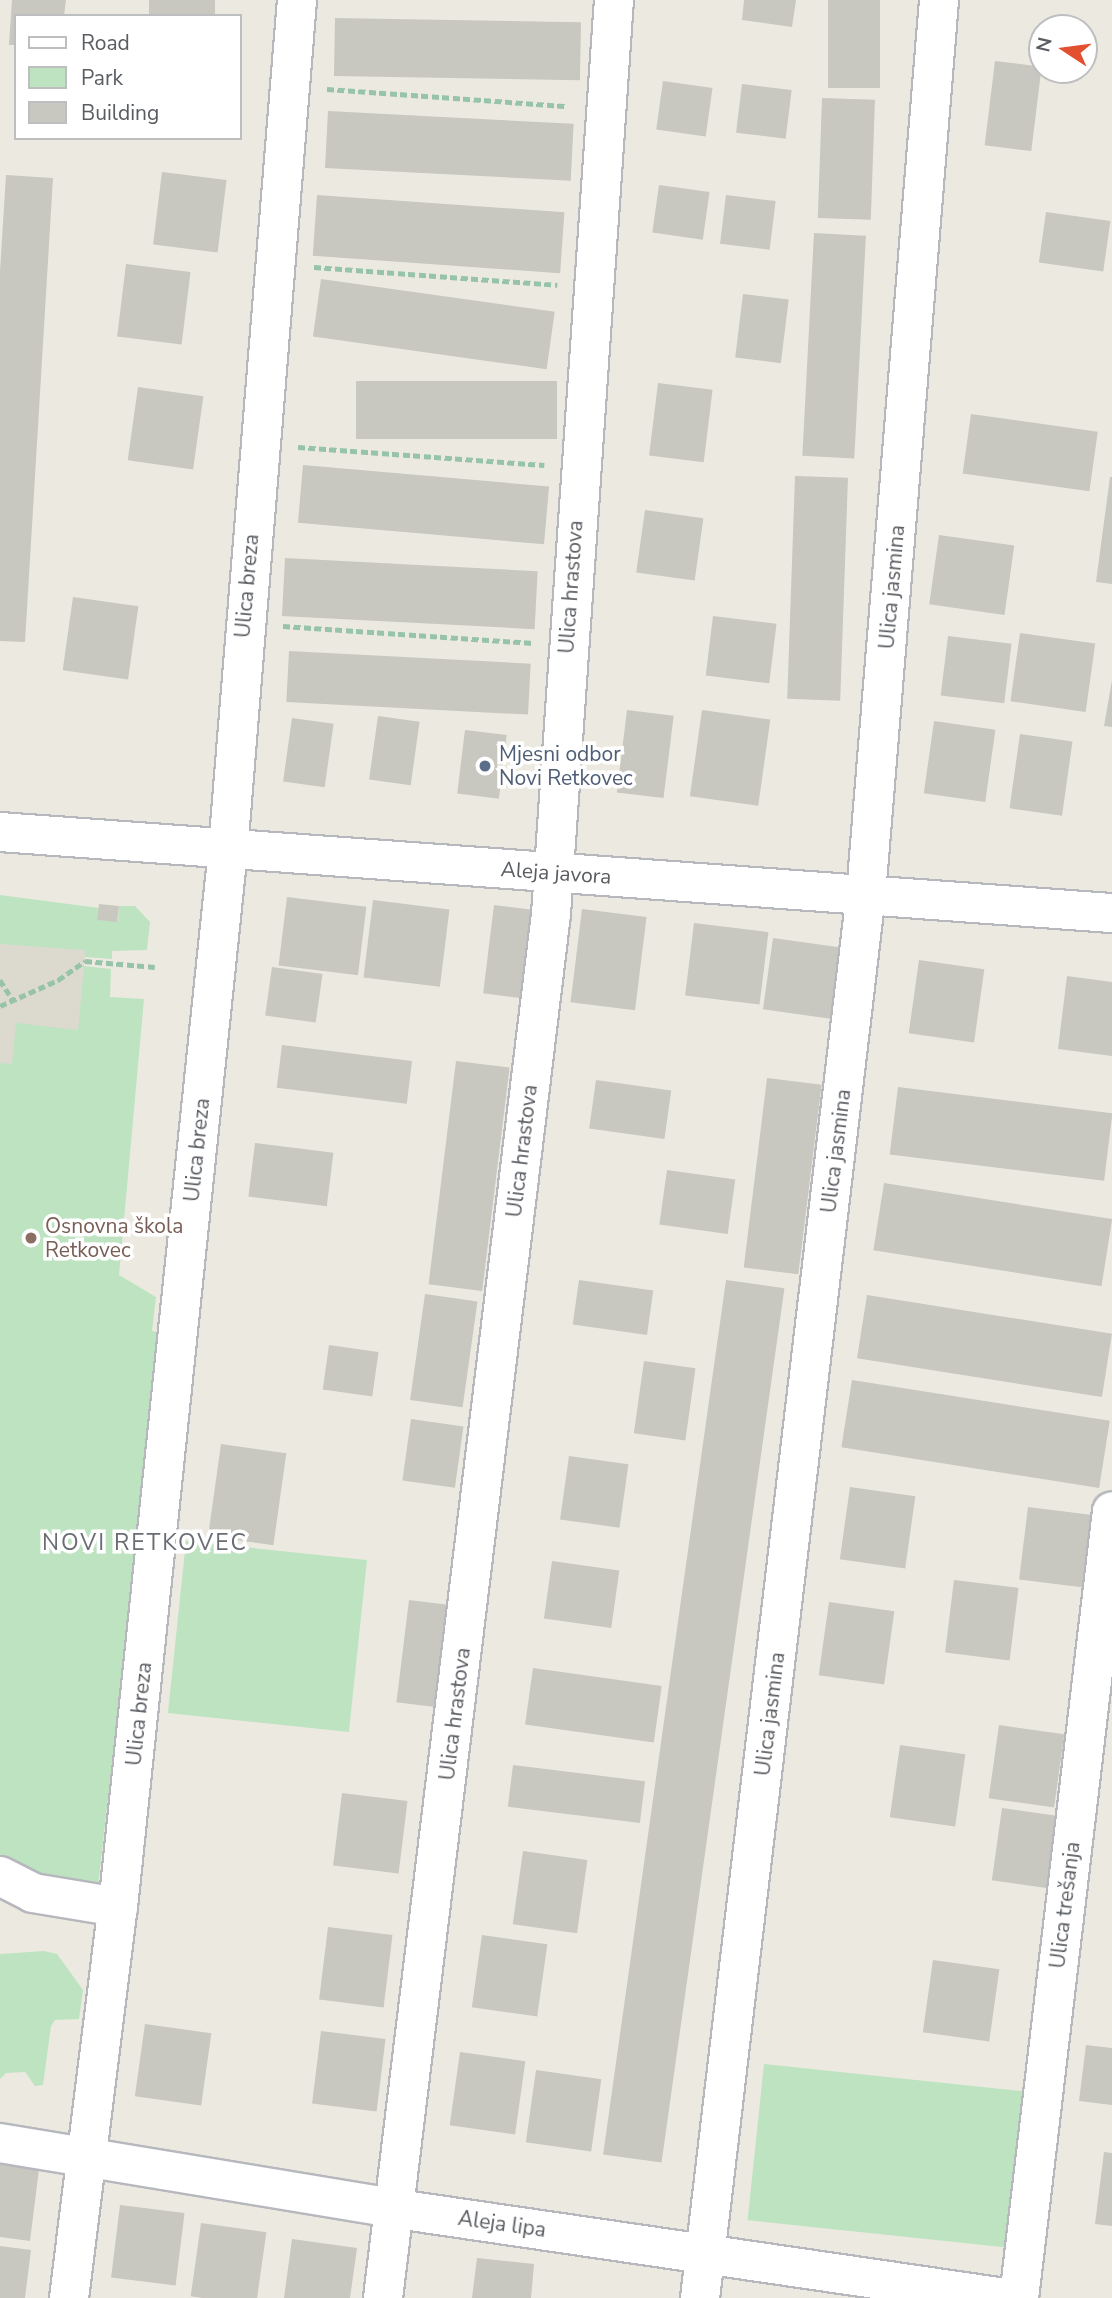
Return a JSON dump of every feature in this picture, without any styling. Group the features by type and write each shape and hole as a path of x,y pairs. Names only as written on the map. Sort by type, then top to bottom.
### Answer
{"street":[{"name":"Ulica breza","path":"69,2298 90,2159 118,1908 228,850 244,624 297,0"},
{"name":"Ulica hrastova","path":"383,2298 397,2209 551,873 614,0"},
{"name":"Ulica jasmina","path":"700,2298 866,894 939,0"},
{"name":"Aleja javora","path":"0,832 1112,913"},
{"name":"Ulica trešanja","path":"1019,2298 1112,1511"},
{"path":"0,1876 33,1893 118,1908"},
{"name":"Aleja lipa","path":"0,2143 397,2209 1005,2298"}],"path":[{"path":"290,87 606,110"},
{"path":"275,264 593,288"},
{"path":"259,445 580,467"},
{"path":"244,624 567,646"},
{"path":"0,1006 85,961 155,967"},
{"path":"0,980 13,1000"}],"shaded area":[{"name":"Osnovna škola Retkovec","path":"0,938 86,945 45,1446 0,1771"}],"green space":[{"path":"0,895 99,908 99,920 118,921 119,906 135,906 150,922 147,950 112,951 112,959 85,957 85,950 0,944"},
{"path":"84,966 111,969 110,997 144,999 119,1275 156,1297 152,1331 161,1333 98,1886 78,1891 0,1866 0,1063 12,1064 16,1023 78,1030"},
{"path":"186,1541 367,1560 349,1732 168,1713"},
{"path":"44,1951 57,1954 83,1990 79,2019 55,2020 51,2026 43,2085 35,2086 25,2072 6,2073 0,2079 0,1954"},
{"path":"764,2064 1024,2091 1007,2247 748,2220"}],"building":[{"path":"12,0 66,0 64,14 14,14 14,45 9,45"},
{"path":"149,0 215,0 215,14 149,14"},
{"path":"744,0 796,0 792,27 742,20"},
{"path":"828,0 880,0 880,88 828,88"},
{"path":"335,18 581,22 580,80 334,76"},
{"path":"995,61 1028,65 1028,84 1040,84 1031,151 985,145"},
{"path":"663,81 713,88 706,136 656,130"},
{"path":"742,84 792,90 786,139 736,133"},
{"path":"822,98 875,100 871,220 818,218"},
{"path":"328,111 574,124 571,181 325,168"},
{"path":"162,172 227,180 218,252 153,244"},
{"path":"6,175 53,178 25,642 0,641 0,271"},
{"path":"659,185 710,192 703,240 652,233"},
{"path":"317,195 564,212 560,273 313,256"},
{"path":"726,195 776,201 770,250 720,244"},
{"path":"1046,212 1110,221 1103,272 1039,263"},
{"path":"814,233 866,236 854,458 802,456"},
{"path":"126,264 191,272 182,344 117,336"},
{"path":"321,279 555,312 547,369 313,336"},
{"path":"743,294 789,300 781,363 735,358"},
{"path":"356,381 557,381 557,439 356,439"},
{"path":"658,383 713,390 704,462 649,455"},
{"path":"138,387 203,396 193,469 128,460"},
{"path":"971,414 1098,432 1089,491 963,473"},
{"path":"303,465 549,487 544,544 298,523"},
{"path":"795,476 848,478 840,701 787,699"},
{"path":"1112,477 1112,584 1096,582"},
{"path":"645,510 703,518 695,581 636,572"},
{"path":"939,535 1014,546 1005,615 929,604"},
{"path":"285,558 538,571 535,629 282,616"},
{"path":"73,597 138,606 128,679 63,670"},
{"path":"713,616 777,624 769,683 706,676"},
{"path":"1020,633 1095,644 1086,712 1010,701"},
{"path":"948,636 1012,644 1004,703 941,696"},
{"path":"289,651 531,664 528,715 286,702"},
{"path":"1112,680 1112,727 1104,726"},
{"path":"627,710 674,716 664,798 617,792"},
{"path":"702,710 770,720 758,806 690,796"},
{"path":"378,716 420,722 411,785 369,779"},
{"path":"292,718 334,724 325,787 283,781"},
{"path":"934,721 995,730 985,802 924,793"},
{"path":"465,730 507,735 499,799 457,794"},
{"path":"1020,734 1072,741 1062,816 1010,808"},
{"path":"287,897 366,907 358,975 279,965"},
{"path":"373,900 449,909 440,987 363,977"},
{"path":"99,904 119,906 117,922 97,920"},
{"path":"494,905 542,911 531,999 483,993"},
{"path":"582,909 647,917 635,1010 571,1002"},
{"path":"694,923 768,932 760,1005 685,995"},
{"path":"773,938 853,949 843,1021 763,1009"},
{"path":"919,960 984,969 974,1042 909,1033"},
{"path":"272,967 323,974 316,1023 265,1016"},
{"path":"1067,976 1112,982 1112,1056 1058,1049"},
{"path":"282,1045 412,1061 407,1104 277,1088"},
{"path":"456,1061 510,1068 482,1291 429,1284"},
{"path":"767,1078 822,1085 798,1274 744,1268"},
{"path":"596,1080 671,1091 664,1139 589,1129"},
{"path":"898,1087 1112,1113 1104,1181 890,1154"},
{"path":"255,1143 333,1153 327,1206 248,1197"},
{"path":"667,1170 735,1180 728,1234 659,1224"},
{"path":"884,1183 1112,1219 1102,1286 873,1250"},
{"path":"579,1280 653,1290 647,1335 573,1325"},
{"path":"726,1280 784,1288 662,2163 603,2154"},
{"path":"425,1294 477,1301 463,1407 410,1400"},
{"path":"867,1295 1112,1334 1102,1397 857,1358"},
{"path":"329,1345 379,1352 372,1397 323,1390"},
{"path":"644,1361 695,1368 685,1441 634,1433"},
{"path":"852,1380 1110,1421 1099,1488 841,1447"},
{"path":"411,1419 463,1426 455,1488 402,1480"},
{"path":"221,1444 286,1453 273,1545 208,1536"},
{"path":"569,1456 628,1464 620,1528 560,1519"},
{"path":"850,1487 915,1496 905,1568 840,1559"},
{"path":"1028,1507 1093,1515 1084,1587 1019,1579"},
{"path":"552,1561 619,1570 611,1628 544,1618"},
{"path":"954,1580 1019,1588 1010,1660 945,1652"},
{"path":"409,1600 458,1606 445,1708 396,1702"},
{"path":"829,1602 894,1611 884,1684 819,1675"},
{"path":"533,1668 662,1686 654,1743 525,1724"},
{"path":"999,1725 1064,1734 1054,1807 989,1798"},
{"path":"900,1745 965,1754 955,1826 890,1817"},
{"path":"513,1765 645,1781 640,1823 508,1807"},
{"path":"342,1793 408,1801 399,1873 333,1865"},
{"path":"1002,1808 1067,1817 1057,1889 992,1880"},
{"path":"523,1851 587,1860 577,1933 513,1924"},
{"path":"328,1927 393,1935 384,2007 319,1999"},
{"path":"482,1935 547,1944 537,2016 472,2007"},
{"path":"933,1960 999,1969 989,2042 923,2032"},
{"path":"145,2024 211,2033 201,2106 135,2096"},
{"path":"321,2031 386,2039 377,2111 312,2103"},
{"path":"1086,2045 1112,2048 1112,2105 1079,2101"},
{"path":"460,2052 525,2061 515,2134 450,2125"},
{"path":"536,2070 601,2079 591,2151 526,2142"},
{"path":"1104,2152 1112,2153 1112,2226 1095,2224"},
{"path":"0,2164 39,2169 30,2241 0,2237"},
{"path":"120,2205 185,2213 176,2285 111,2277"},
{"path":"201,2223 266,2232 257,2298 191,2296"},
{"path":"292,2239 357,2248 350,2298 284,2298"},
{"path":"0,2246 31,2250 25,2298 0,2298"},
{"path":"477,2258 534,2264 531,2298 472,2298"}],"place":[{"name":"Mjesni odbor Novi Retkovec","path":"485,766"},
{"name":"Osnovna škola Retkovec","path":"31,1238"}],"district":[{"name":"NOVI RETKOVEC","path":"145,1543"}]}
